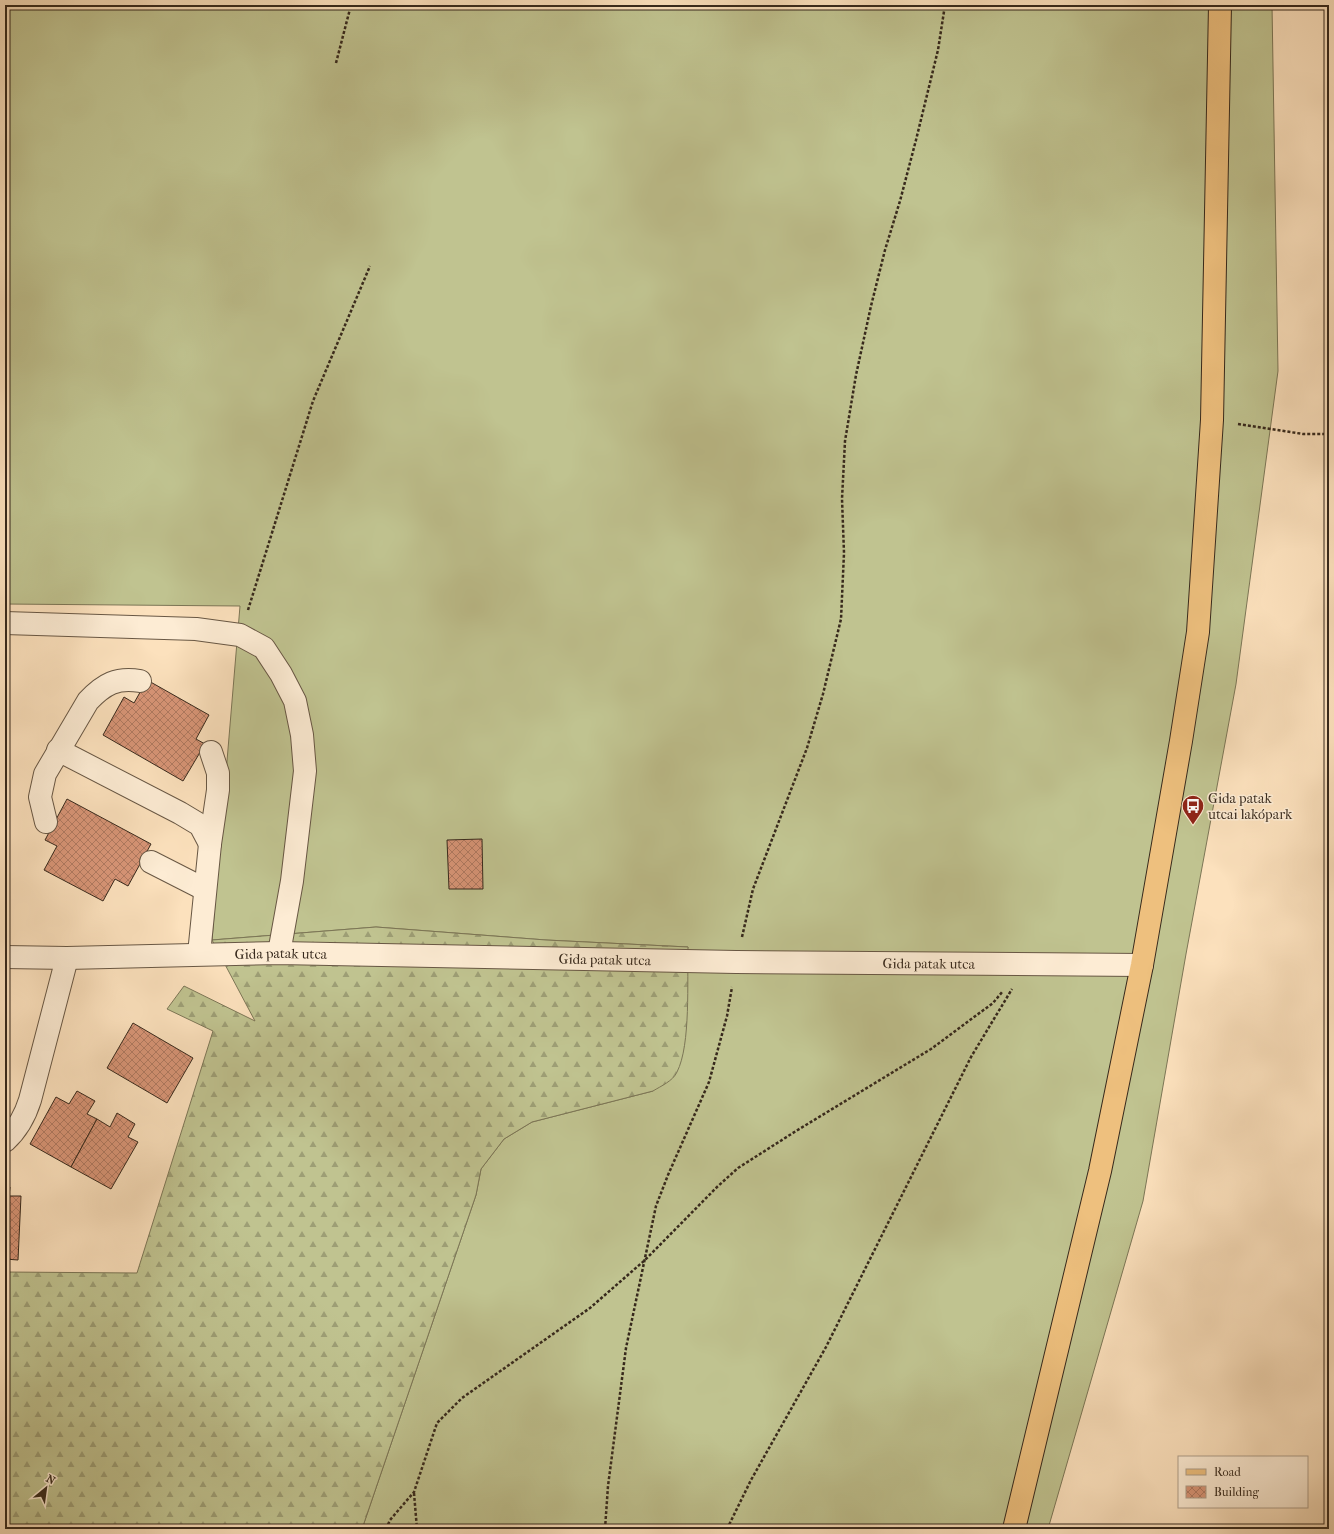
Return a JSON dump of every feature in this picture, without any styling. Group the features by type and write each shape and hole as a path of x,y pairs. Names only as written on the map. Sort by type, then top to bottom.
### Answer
{"main road":[{"path":"1014,1529 1100,1170 1142,965 1180,749 1198,632 1212,420 1220,5"}],"street":[{"path":"5,623 196,629 240,635 264,648 281,674 295,701 302,735 305,771 292,881 279,953"},
{"path":"46,822 40,797 41,786 45,774 88,701 97,691 107,684 129,679 140,681"},
{"path":"58,750 200,825 210,844"},
{"path":"199,954 204,889 218,790 218,773 211,752"},
{"path":"151,862 204,889"},
{"name":"Gida patak utca","path":"5,957 67,958 279,953 736,962 1142,965"},
{"path":"5,1141 15,1131 30,1100 67,958"}],"path":[{"path":"336,63 352,5"},
{"path":"605,1529 608,1486 626,1348 656,1206 709,1082 727,1016 736,962 753,889 809,741 823,694 841,619 844,553 842,499 844,441 856,375 885,250 900,201 938,50 945,5"},
{"path":"240,635 313,401 370,266"},
{"path":"1212,420 1303,434 1329,434"},
{"path":"386,1529 390,1520 414,1492 437,1423 462,1398 590,1308 645,1260 717,1187 738,1168 796,1131 931,1050 992,1003 1027,965"},
{"path":"727,1529 751,1480 826,1346 971,1057 1027,965"},
{"path":"414,1492 417,1529"}],"green space":[{"path":"5,5 1272,5 1278,371 1236,684 1186,954 1143,1201 1048,1529 362,1529 476,1195 481,1169 504,1139 532,1122 653,1091 688,947 546,940 376,927 212,940 240,606 5,604"},
{"path":"376,927 546,940 688,947 686,1029 684,1046 677,1072 670,1081 653,1091 532,1122 504,1139 481,1169 476,1195 362,1529 5,1529 5,1272 137,1273 213,1031 167,1009 184,986 255,1021 212,940"}],"building":[{"path":"147,680 209,715 196,739 205,744 183,781 103,735 124,697 134,703"},
{"path":"67,799 151,844 128,886 115,879 103,901 44,870 57,846 45,840"},
{"path":"482,839 483,889 449,889 447,840"},
{"path":"133,1023 193,1058 167,1103 107,1068"},
{"path":"77,1091 95,1101 87,1114 97,1119 71,1167 30,1144 56,1097 69,1104"},
{"path":"117,1113 135,1124 128,1137 138,1142 111,1189 71,1167 97,1119 110,1127"},
{"path":"5,1186 10,1187 9,1196 21,1196 18,1260 5,1259"}],"place":[{"name":"Gida patak utcai lakópark","path":"1193,826"}]}
